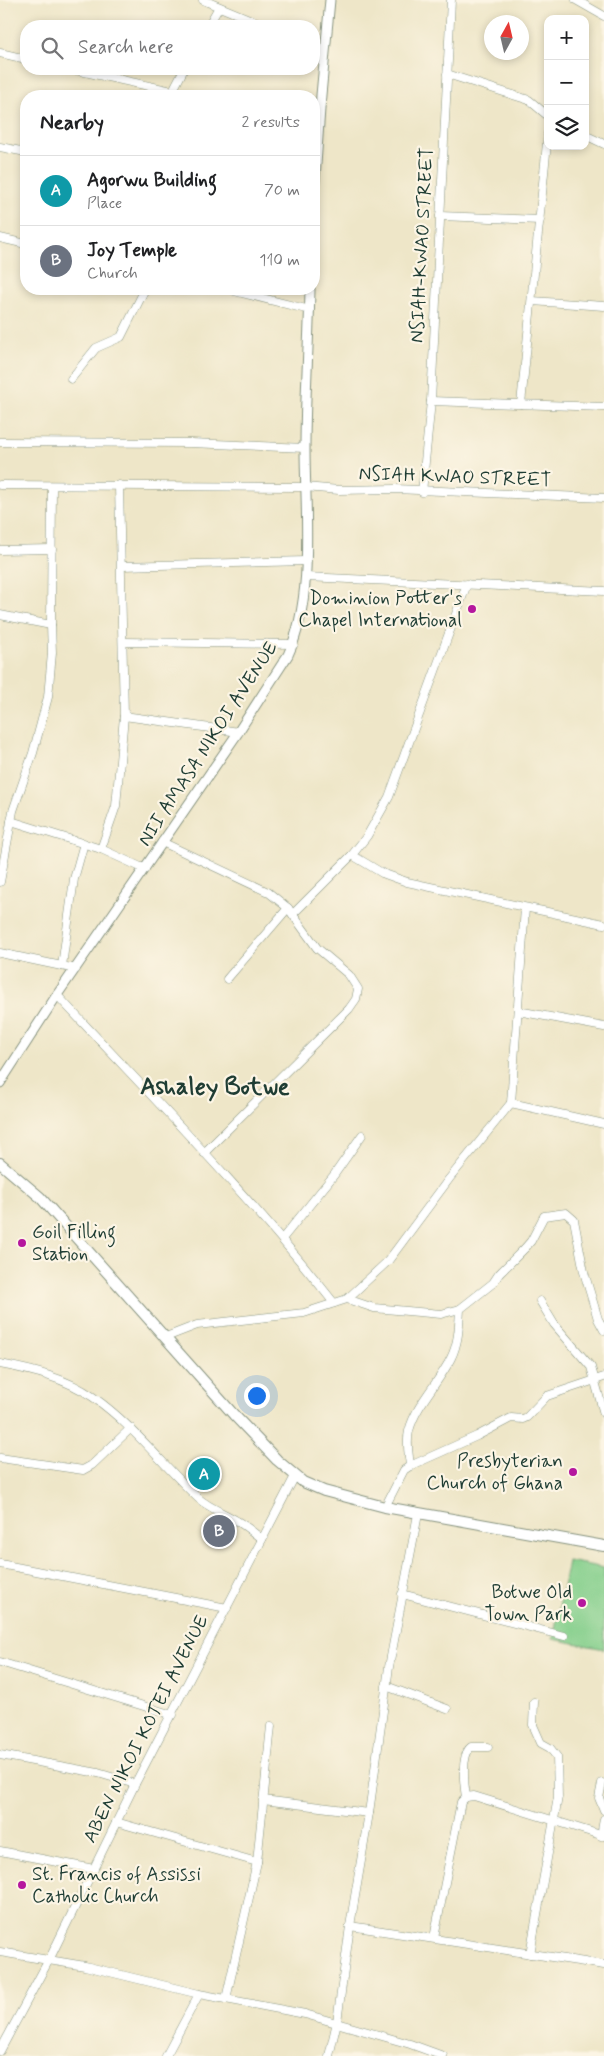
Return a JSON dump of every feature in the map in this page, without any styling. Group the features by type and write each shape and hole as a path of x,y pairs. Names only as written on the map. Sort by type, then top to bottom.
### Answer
{"main road":[{"path":"0,1163 40,1197 93,1259 166,1337 234,1414 277,1460 296,1476 324,1491 385,1507 604,1546"}],"street":[{"path":"203,0 251,20"},
{"path":"320,102 330,0"},
{"name":"NSIAH-KWAO STREET","path":"422,492 431,401 451,0"},
{"path":"576,0 604,16"},
{"path":"211,20 219,7"},
{"path":"320,48 325,50"},
{"path":"0,53 20,58"},
{"path":"447,74 529,100 544,113"},
{"path":"96,75 158,90"},
{"path":"173,90 181,75"},
{"path":"589,137 604,144"},
{"path":"0,147 20,151"},
{"path":"521,404 546,150"},
{"path":"440,216 540,220"},
{"path":"0,238 20,243"},
{"path":"71,379 96,348 121,338 142,295"},
{"path":"250,295 310,310"},
{"name":"NII AMASA NIKOI AVENUE","path":"0,1083 57,995 239,732 294,644 302,614 306,578 305,448 310,295"},
{"path":"532,301 604,306"},
{"path":"431,401 604,407"},
{"path":"0,442 191,443 305,448"},
{"name":"NSIAH KWAO STREET","path":"0,485 119,485 339,490 395,489 422,492 604,498"},
{"path":"101,849 116,806 124,716 119,485"},
{"path":"0,882 11,821 33,754 48,696 52,653 52,486"},
{"path":"0,550 52,549"},
{"path":"122,566 306,562"},
{"path":"306,578 604,591"},
{"path":"293,914 352,855 367,836 389,797 467,584"},
{"path":"0,615 51,626"},
{"path":"123,642 294,644"},
{"path":"124,716 239,732"},
{"path":"11,821 101,849 145,869"},
{"path":"162,842 268,892 288,908 317,948 349,975 358,989 356,999 349,1009 204,1153"},
{"path":"62,966 74,879 84,843"},
{"path":"352,855 382,873 407,882 604,924"},
{"path":"227,979 288,908"},
{"path":"166,1337 197,1325 304,1313 347,1299 388,1262 448,1179 512,1103 525,908"},
{"path":"0,953 76,969"},
{"path":"57,995 282,1239 334,1303"},
{"path":"518,1011 604,1027"},
{"path":"512,1103 604,1124"},
{"path":"282,1239 334,1175 362,1135"},
{"path":"347,1299 374,1308 441,1314 460,1308 493,1283 499,1274 525,1248 531,1241 544,1216 566,1213 574,1220 584,1272 598,1319 604,1330"},
{"path":"540,1301 554,1324 591,1367 604,1414"},
{"path":"410,1466 409,1431 428,1393 452,1356 458,1336 460,1308"},
{"path":"0,1364 27,1369 61,1381 92,1396 131,1428 199,1499 217,1511 238,1521 262,1539"},
{"path":"385,1507 404,1470 410,1466 477,1436 511,1418 527,1418 547,1396 604,1377"},
{"path":"0,1458 83,1470 92,1465 131,1428"},
{"name":"ABEN NIKOI KOTEI AVENUE","path":"0,2051 48,1961 135,1784 296,1476"},
{"path":"329,2056 337,2022 350,1926 369,1813 386,1686 418,1514"},
{"path":"0,1564 227,1608"},
{"path":"402,1594 564,1636"},
{"path":"0,1662 173,1714"},
{"path":"386,1686 447,1709"},
{"path":"530,1954 558,1797 557,1757 550,1748 541,1743 533,1725 534,1702"},
{"path":"226,1999 257,1862 272,1726"},
{"path":"466,1797 463,1777 467,1751 471,1747 488,1747"},
{"path":"0,1754 98,1773 135,1784"},
{"path":"602,1782 599,1798 604,1810"},
{"path":"434,1938 461,1802 466,1797 474,1796 602,1836 604,1819"},
{"path":"263,1800 369,1813"},
{"path":"116,1822 257,1862"},
{"path":"0,1851 94,1869"},
{"path":"350,1926 604,1965"},
{"path":"0,1952 85,1966 199,1994 306,2014 443,2056"},
{"path":"166,2056 199,1994"}],"green space":[{"name":"Botwe Old Town Park","path":"568,1561 604,1568 604,1649 553,1639"}],"place":[{"name":"Dominion Potter's Chapel International","path":"472,609"},
{"name":"Goil Filling Station","path":"22,1243"},
{"name":"Presbyterian Church of Ghana","path":"573,1472"},
{"name":"Agorwu Building","path":"204,1474"},
{"name":"Joy Temple","path":"219,1531"},
{"name":"Botwe Old Town Park","path":"582,1603"},
{"name":"St. Francis of Assissi Catholic Church","path":"22,1885"}],"district":[{"name":"Ashaley Botwe","path":"215,1087"}]}
